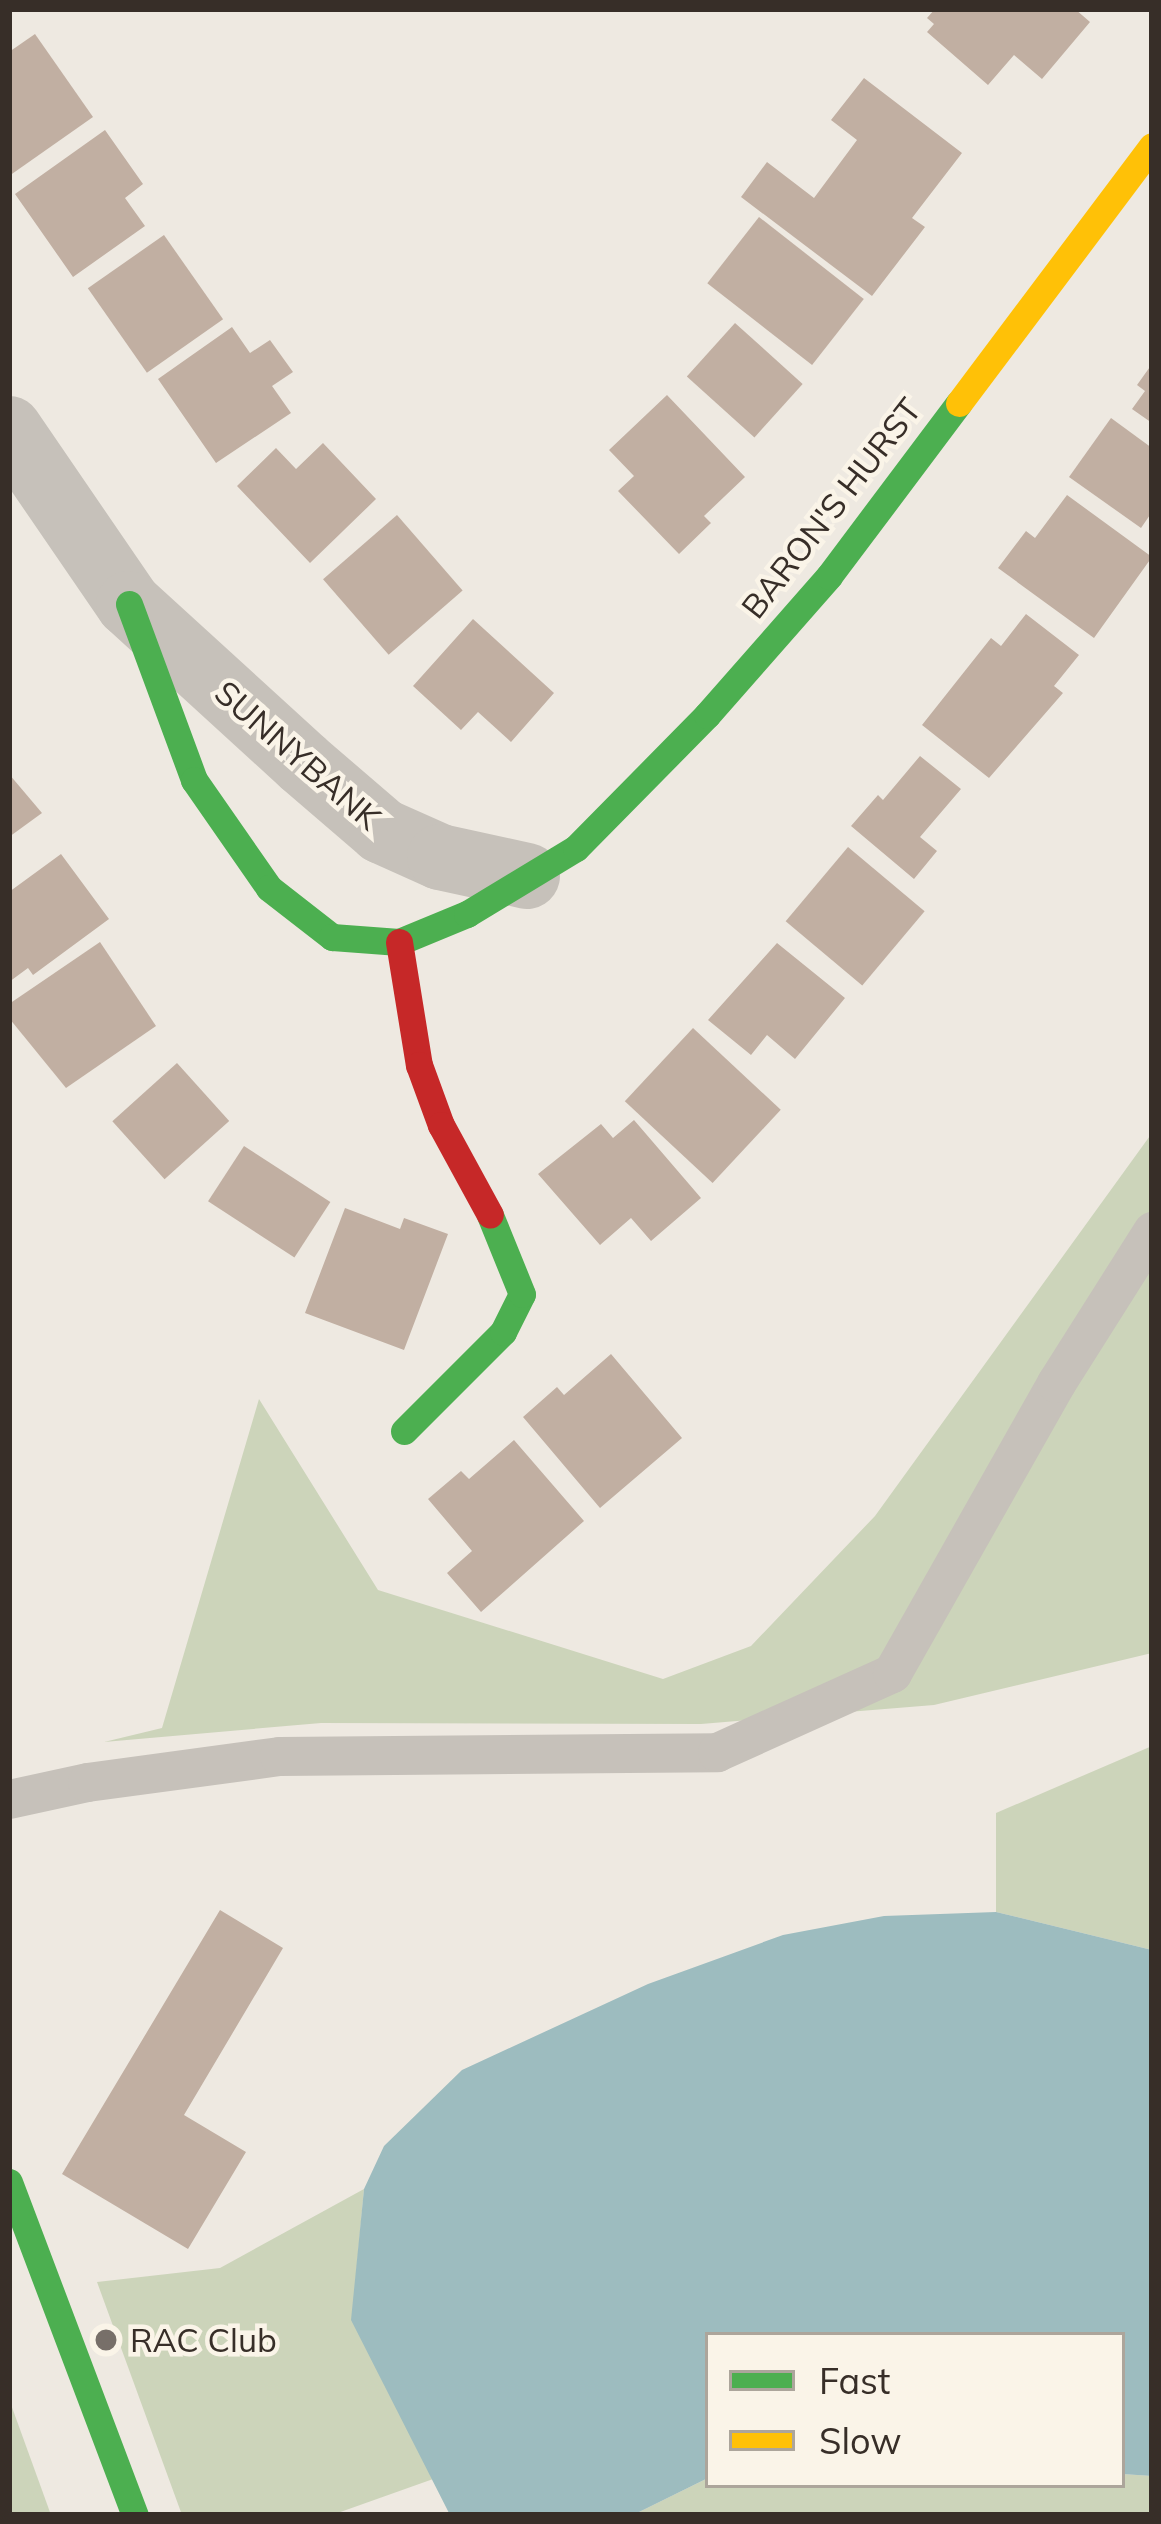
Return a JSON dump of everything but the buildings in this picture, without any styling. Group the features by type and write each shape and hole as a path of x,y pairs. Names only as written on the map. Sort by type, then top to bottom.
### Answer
{"street":[{"name":"BARON'S HURST","path":"526,876 576,848 707,715 829,576 1152,146"},
{"name":"SUNNYBANK","path":"9,429 129,604 382,831 440,856 526,876"},
{"name":"SUNNYBANK","path":"129,604 194,780 269,887 332,937 399,942 467,914 526,876"},
{"path":"399,942 419,1065 441,1125 500,1231 522,1294 502,1332 404,1431"},
{"path":"9,2182 135,2515"}],"lane":[{"path":"9,1799 87,1782 279,1756 717,1752 892,1672 1056,1383 1152,1231"}],"green space":[{"path":"1152,1133 1152,1653 934,1705 701,1724 321,1723 104,1742 162,1728 259,1399 378,1590 663,1679 751,1646 875,1516"},
{"path":"1152,1746 1152,1950 996,1912 996,1813"},
{"path":"364,2189 352,2320 436,2478 332,2515 182,2515 97,2282 220,2268"},
{"path":"9,2399 51,2515 9,2515"},
{"path":"1125,2474 1152,2476 1152,2515 633,2515 705,2479 705,2488 1125,2488"}],"water":[{"path":"996,1912 1152,1950 1152,2476 1125,2474 1125,2332 705,2332 705,2479 633,2515 450,2515 351,2320 364,2189 384,2146 462,2070 648,1984 783,1935 884,1916"}],"traffic: fast":[{"path":"129,604 194,780 269,888 332,937 399,942 467,914 576,848 707,715 829,576 959,403"},
{"path":"404,1431 503,1332 522,1294 490,1215"},
{"path":"9,2182 135,2515"}],"traffic: slow":[{"path":"959,403 1152,146"}],"traffic: jam":[{"path":"399,942 419,1065 441,1125 490,1215"}],"place":[{"name":"RAC Club","path":"106,2340"}]}
